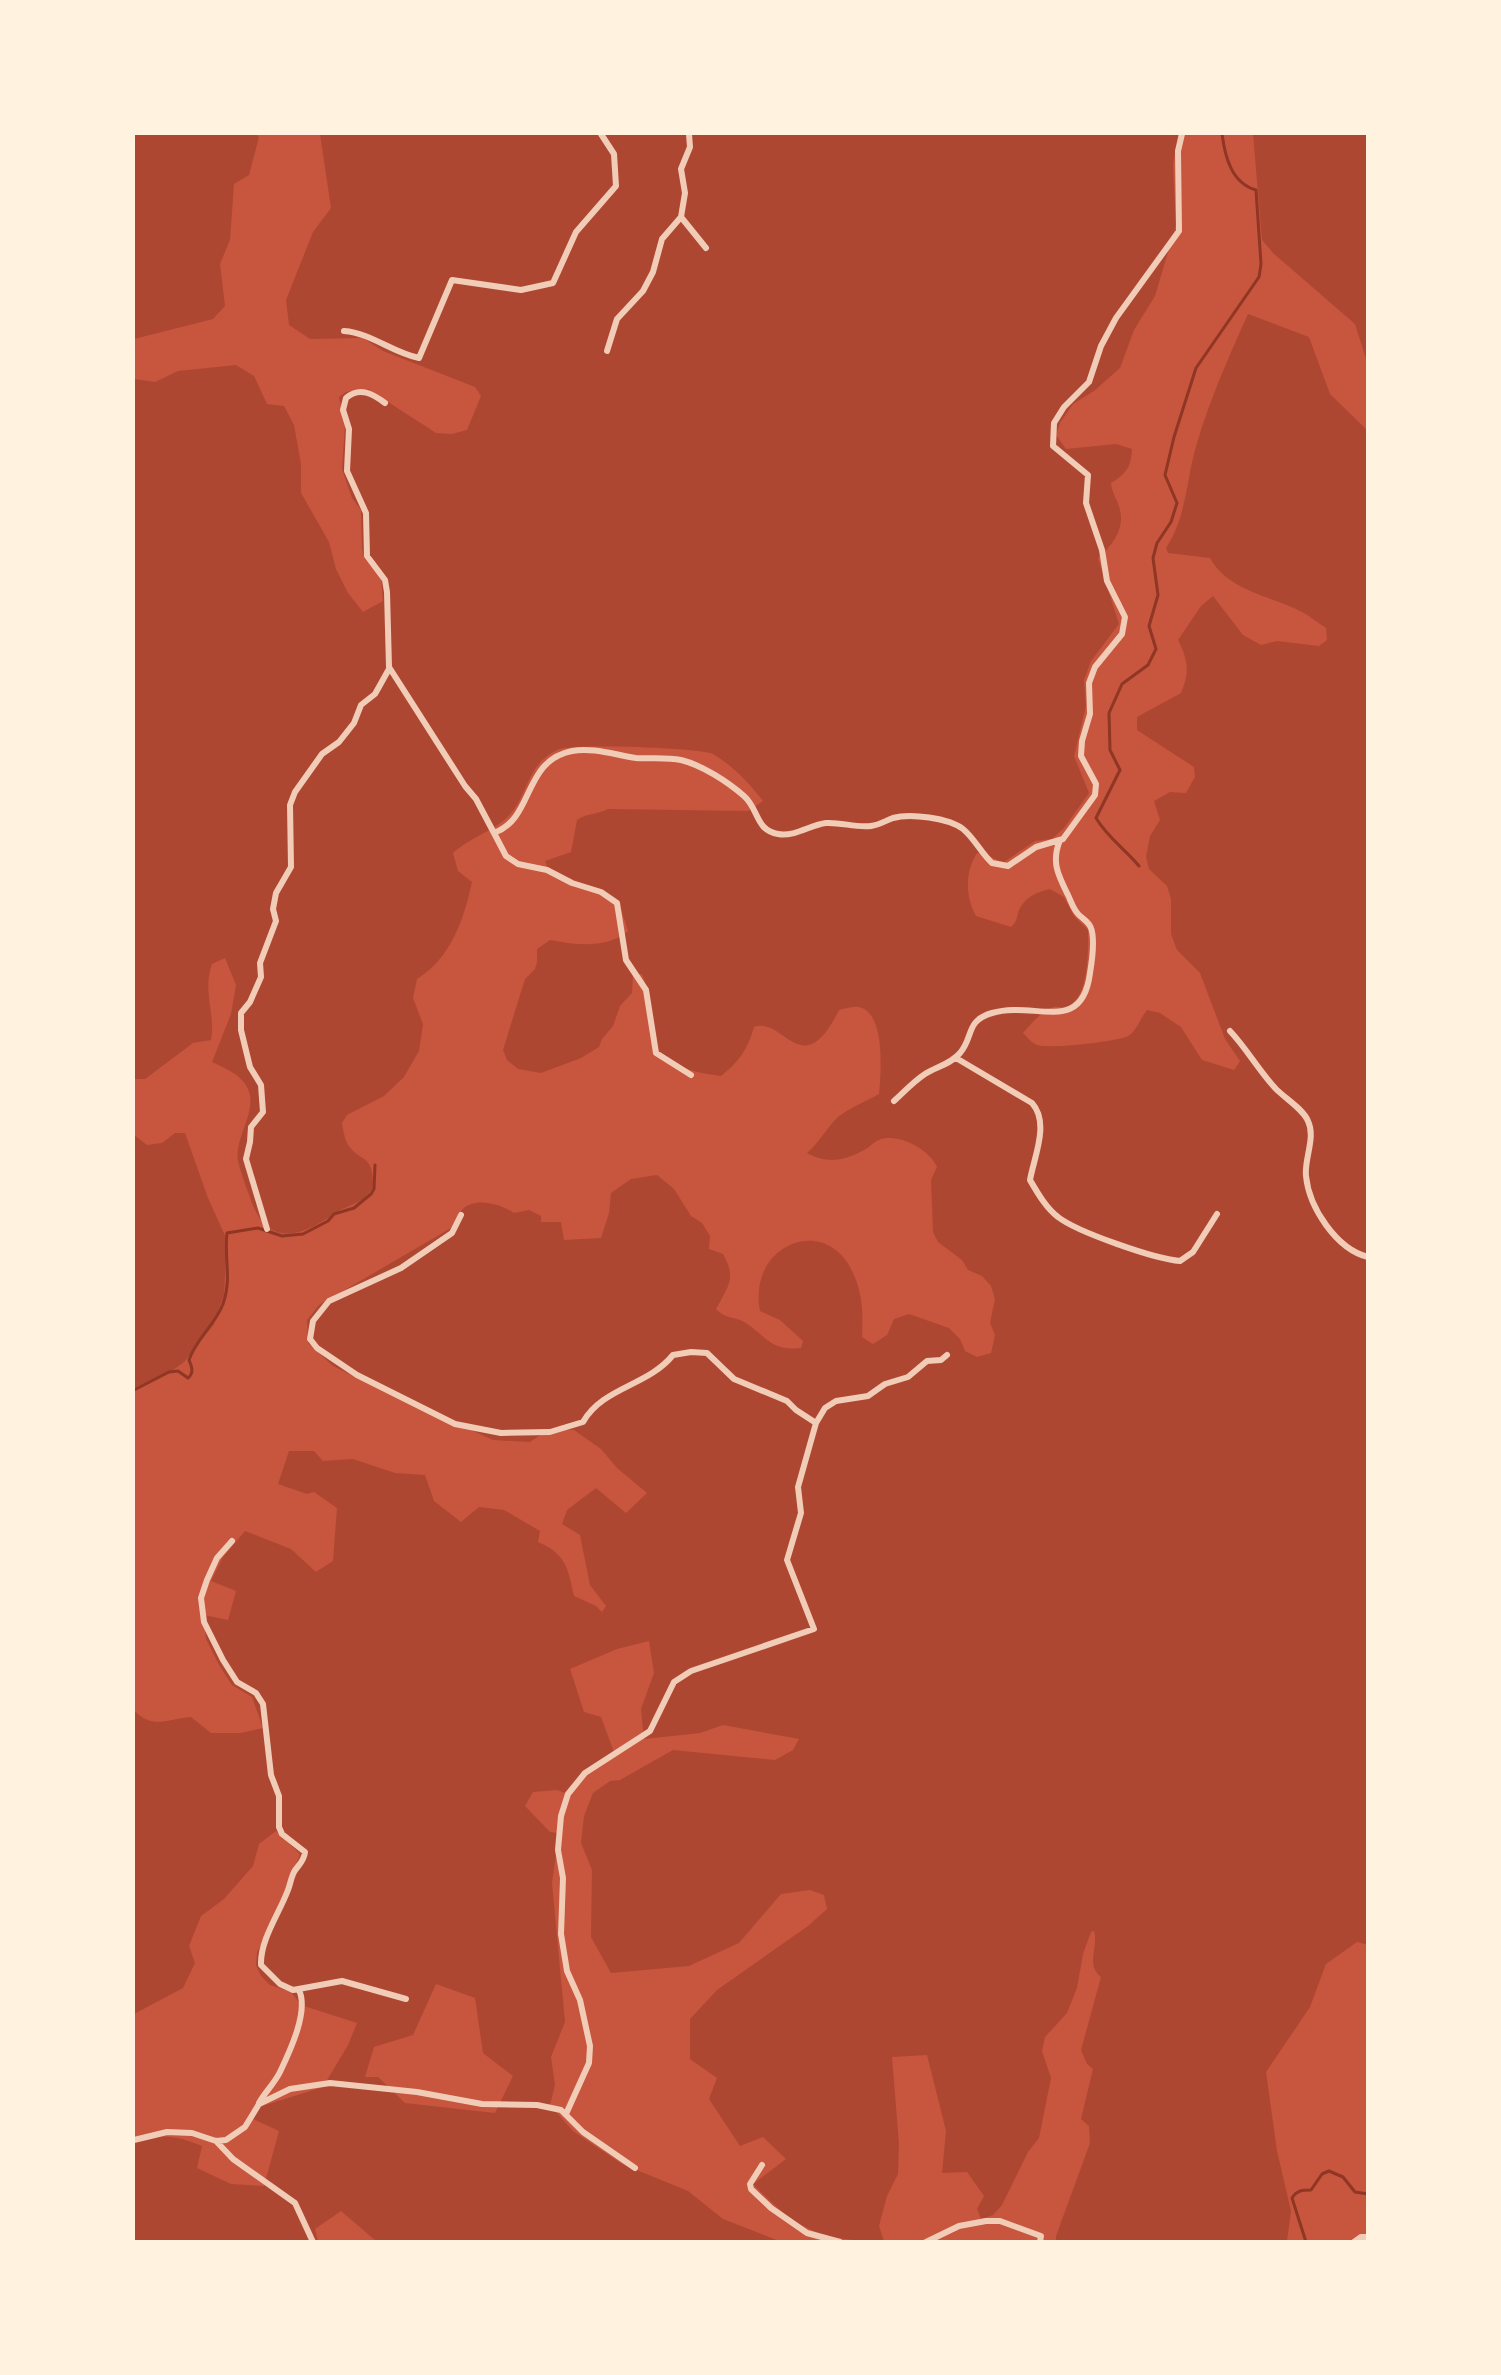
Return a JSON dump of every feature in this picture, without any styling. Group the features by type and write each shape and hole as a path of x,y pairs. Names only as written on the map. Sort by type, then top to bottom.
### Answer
{"street":[{"path":"344,331 356,332 419,358 452,280 521,290 553,283 576,232 616,186 614,154 602,134"},
{"path":"607,351 617,319 643,291 653,272 662,239 681,217 685,193 681,170 690,147 689,134"},
{"path":"494,832 503,829 522,809 531,783 545,765 558,756 576,750 681,760 703,770 744,795 754,808 758,821 765,830 779,835 792,834 822,824 869,826 895,817 934,818 947,820 962,828 992,864 1005,866 1036,846 1060,840 1070,832 1095,795 1096,784 1081,756 1082,741 1090,714 1089,683 1095,667 1122,634 1125,616 1107,581 1102,550 1086,503 1088,476 1053,446 1052,431 1064,407 1089,382 1101,346 1116,318 1179,231 1178,152 1182,134"},
{"path":"681,217 706,248"},
{"path":"386,403 368,392 354,392 346,398 343,410 349,429 347,471 366,513 368,556 385,580 389,606 387,659 389,669 465,786 476,799 506,856 518,864 546,870 572,883 601,892 617,903 626,960 646,990 656,1053 691,1075"},
{"path":"267,1229 246,1159 251,1127 263,1112 261,1085 250,1067 244,1046 241,1013 250,1002 261,977 260,963 276,921 273,909 276,893 291,867 290,805 295,792 322,754 339,742 354,723 361,705 375,694 389,669"},
{"path":"894,1101 927,1072 956,1058 962,1051 968,1032 976,1020 993,1012 1070,1011 1078,1005 1084,995 1091,970 1093,938 1091,927 1078,914 1057,875 1055,856 1060,840"},
{"path":"1230,1031 1247,1048 1274,1087 1307,1118 1311,1133 1306,1177 1322,1220 1352,1251 1368,1257"},
{"path":"956,1058 1032,1103 1038,1109 1040,1130 1030,1180 1057,1217 1093,1234 1154,1256 1180,1260 1193,1252 1217,1214"},
{"path":"461,1215 452,1233 401,1268 329,1301 313,1321 309,1333 310,1339 317,1348 357,1375 455,1424 478,1430 501,1433 550,1432 583,1422 590,1410 605,1398 629,1388 663,1368 673,1355 691,1352 707,1353 734,1379 787,1401 816,1423"},
{"path":"566,2114 589,2063 590,2046 580,2000 567,1971 561,1934 563,1878 558,1850 561,1816 568,1794 585,1773 650,1731 674,1682 691,1671 814,1629 787,1560 801,1513 798,1487 816,1423 825,1408 836,1401 868,1396 885,1384 908,1377 927,1361 941,1360 947,1355"},
{"path":"232,1541 217,1558 207,1580 201,1598 204,1622 237,1682 256,1693 263,1704 271,1775 279,1796 279,1827 282,1834 305,1852 293,1873 281,1909 266,1939 261,1965 269,1975 286,1987 299,1990 318,1983 342,1981 406,1999"},
{"path":"134,2140 167,2132 192,2133 216,2141 226,2140 240,2132 249,2122 280,2073 303,2012 303,2000 299,1990"},
{"path":"259,2104 290,2089 330,2083 417,2092 482,2104 537,2105 561,2110 583,2132 635,2168"},
{"path":"216,2141 233,2159 296,2203 313,2241"},
{"path":"762,2165 750,2184 751,2189 771,2208 807,2234 840,2241"},
{"path":"926,2241 959,2226 1000,2221 1041,2236 1040,2241"},
{"path":"1354,2241 1361,2237 1368,2237"}],"shaded area":[{"path":"134,134 256,134 259,137 249,175 234,184 230,240 220,264 225,306 213,319 134,339"},
{"path":"320,134 1178,134 1173,165 1176,225 1155,296 1134,330 1120,368 1094,391 1073,404 1060,423 1056,435 1066,449 1116,444 1132,449 1127,469 1111,483 1120,510 1119,531 1108,549 1098,558 1119,624 1091,661 1084,680 1086,706 1074,756 1089,793 1064,828 1052,839 1035,841 1004,862 977,853 970,868 968,892 976,916 1011,927 1028,898 1050,889 1064,897 1074,916 1088,930 1086,973 1079,995 1073,1003 1065,1007 1047,1010 1023,1033 1037,1045 1097,1043 1128,1036 1134,1031 1147,1010 1160,1013 1181,1027 1202,1060 1234,1070 1240,1061 1225,1039 1200,973 1177,950 1171,934 1171,899 1167,886 1149,869 1146,857 1150,836 1160,820 1154,801 1170,792 1186,793 1195,777 1194,767 1137,730 1137,717 1181,693 1186,679 1187,666 1178,640 1201,606 1213,596 1243,635 1261,645 1277,641 1319,646 1327,640 1326,628 1290,606 1239,585 1218,569 1210,558 1168,553 1166,548 1182,511 1193,457 1208,410 1248,314 1309,337 1330,394 1368,431 1368,1945 1357,1942 1326,1964 1310,2007 1266,2072 1277,2151 1291,2211 1287,2241 1056,2241 1090,2143 1089,2126 1081,2119 1093,2069 1087,2064 1081,2050 1101,1977 1096,1972 1093,1961 1094,1931 1091,1932 1083,1954 1077,1988 1067,2013 1045,2037 1042,2051 1051,2078 1039,2138 1028,2152 1002,2205 993,2215 981,2219 977,2209 984,2196 967,2172 942,2173 946,2131 927,2055 892,2057 899,2144 898,2174 887,2196 879,2226 884,2241 843,2239 811,2230 769,2200 753,2184 786,2159 763,2137 740,2146 709,2099 717,2078 690,2059 690,2019 717,1990 808,1926 827,1909 824,1895 810,1890 781,1894 739,1943 689,1966 611,1973 591,1937 592,1870 581,1843 584,1816 593,1793 610,1781 620,1780 673,1750 775,1760 793,1750 799,1739 723,1725 700,1733 644,1739 641,1709 654,1673 649,1641 617,1649 570,1669 584,1712 601,1717 614,1752 581,1778 571,1795 557,1790 533,1792 525,1806 550,1832 559,1833 552,1883 565,2022 551,2057 555,2085 550,2105 573,2131 622,2164 688,2191 723,2219 779,2241 376,2241 341,2211 315,2229 318,2241 134,2241 134,2143 159,2136 193,2143 202,2146 197,2168 231,2184 264,2186 279,2131 251,2118 256,2108 323,2087 348,2045 357,2023 301,2005 291,1992 270,1985 261,1976 256,1965 257,1952 273,1924 300,1854 276,1831 259,1844 253,1866 224,1899 201,1916 189,1946 195,1963 183,1988 134,2014 134,1710 147,1720 154,1722 191,1717 211,1733 241,1733 263,1728 252,1697 232,1685 219,1665 206,1639 204,1615 228,1620 236,1591 211,1581 223,1557 245,1531 291,1549 316,1572 333,1561 337,1508 314,1492 307,1494 278,1484 289,1451 314,1451 323,1461 353,1459 395,1473 425,1475 434,1501 461,1522 479,1507 504,1510 540,1531 538,1542 555,1552 564,1563 574,1596 596,1606 602,1612 606,1606 590,1585 580,1535 562,1524 567,1510 596,1488 626,1513 647,1493 617,1468 601,1449 574,1430 549,1429 530,1442 493,1440 333,1366 308,1343 307,1320 319,1305 451,1228 462,1210 470,1205 490,1203 514,1213 529,1210 541,1216 541,1222 561,1222 564,1240 601,1238 609,1213 611,1193 631,1179 657,1175 674,1189 691,1216 702,1223 710,1236 709,1249 723,1254 727,1263 730,1270 729,1282 716,1309 724,1315 746,1323 776,1345 801,1348 803,1341 780,1320 760,1311 759,1288 765,1269 777,1254 792,1244 808,1241 825,1244 841,1254 853,1273 862,1305 862,1337 873,1344 887,1335 894,1319 909,1314 949,1328 960,1339 965,1351 977,1357 991,1353 995,1335 990,1323 995,1299 991,1286 982,1276 968,1270 962,1260 938,1242 933,1232 931,1180 937,1167 928,1154 912,1144 895,1138 877,1141 857,1154 842,1159 822,1159 807,1153 838,1117 879,1094 880,1044 873,1019 867,1011 858,1007 839,1010 826,1032 814,1043 804,1045 794,1043 765,1026 754,1027 749,1042 737,1061 721,1076 712,1075 677,1065 662,1055 657,1048 648,991 642,974 633,975 632,993 620,1006 613,1026 602,1039 599,1047 581,1058 541,1073 518,1069 507,1060 503,1050 525,979 535,969 537,949 550,940 580,944 601,943 619,937 628,931 619,903 548,869 545,861 571,852 577,820 608,809 748,811 763,801 740,775 713,754 635,747 585,747 557,750 540,762 534,770 518,804 506,818 453,853 458,871 472,882 465,910 447,949 429,970 417,979 413,998 423,1024 419,1051 404,1077 384,1096 347,1115 342,1123 347,1143 368,1163 373,1176 373,1188 358,1202 337,1211 312,1227 291,1233 272,1230 263,1223 256,1212 238,1160 239,1143 250,1106 248,1089 237,1076 212,1062 231,1014 236,985 225,958 212,964 209,974 211,1040 193,1043 145,1079 134,1079 134,379 155,382 178,371 236,365 254,376 267,404 284,406 294,425 301,464 301,493 329,542 336,569 348,593 363,612 383,601 381,578 365,559 362,549 361,510 352,498 342,469 345,426 339,397 346,392 368,389 436,433 452,434 467,430 481,396 475,387 383,351 363,338 310,339 289,325 286,300 313,232 331,208","holes":["436,1984 475,1998 483,2053 513,2076 495,2113 405,2103 378,2077 365,2077 374,2047 413,2035"]},
{"path":"1253,134 1367,134 1367,362 1355,324 1273,253 1262,240"},
{"path":"175,1133 185,1133 208,1198 227,1240 224,1294 214,1324 184,1362 173,1370 134,1388 134,1135 147,1145 162,1143"}],"waterway":[{"path":"1139,866 1105,831 1096,818 1120,770 1110,750 1109,713 1122,684 1148,665 1156,649 1149,626 1158,595 1153,558 1157,543 1171,522 1177,503 1165,475 1174,437 1196,368 1259,277 1261,264 1256,190 1247,186 1235,175 1227,160 1222,134"},
{"path":"134,1390 169,1372 178,1371 188,1378 191,1374 192,1367 189,1360 192,1352 220,1312 226,1295 227,1233 258,1228 282,1236 303,1234 328,1221 334,1214 354,1208 371,1194 374,1189 375,1165"},
{"path":"1306,2242 1292,2198 1296,2193 1311,2190 1322,2174 1329,2171 1343,2177 1355,2192 1368,2194"}]}
